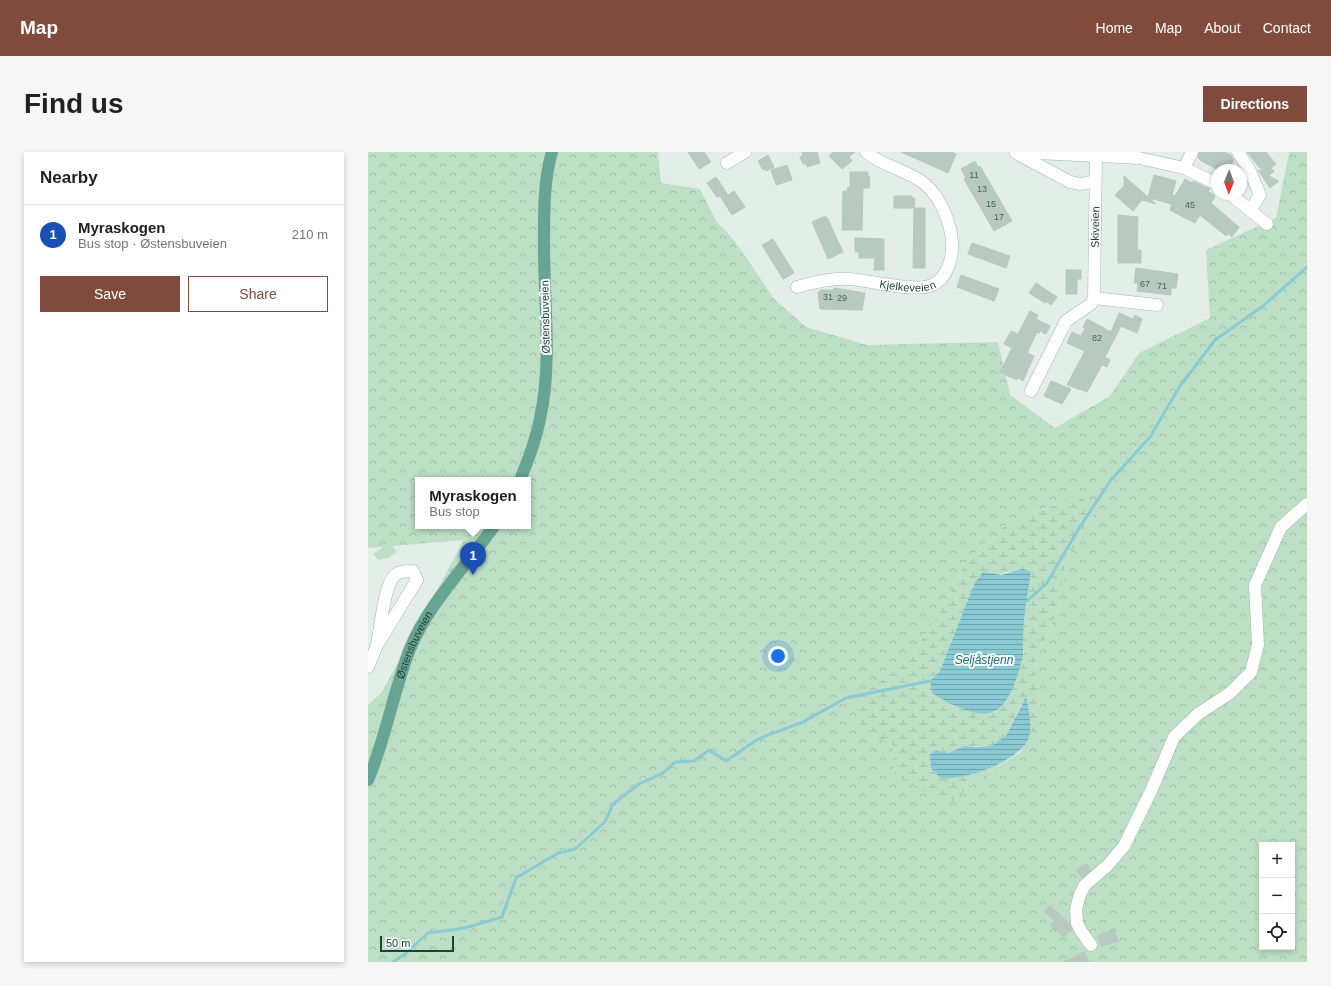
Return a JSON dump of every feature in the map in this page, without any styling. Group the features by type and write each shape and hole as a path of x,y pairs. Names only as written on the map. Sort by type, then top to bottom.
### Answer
{"main road":[{"name":"Østensbuveien","path":"521,477 540,420 544,391 546,350 544,212 548,166 552,152"},
{"name":"Østensbuveien","path":"368,780 378,756 397,686 410,648 427,616 492,529"}],"street":[{"path":"726,163 746,152"},
{"name":"Kjelkeveien","path":"797,287 828,279 850,279 927,288 942,279 951,264 952,242 948,220 938,201 927,185 905,173 873,159 866,152"},
{"path":"1016,152 1139,158 1184,168 1211,181"},
{"path":"1016,152 1070,182 1081,184 1096,180"},
{"path":"1184,168 1192,152"},
{"path":"1238,152 1250,171 1260,195 1251,209"},
{"name":"Skiveien","path":"1094,298 1096,157"},
{"path":"1238,200 1251,209 1267,224"},
{"path":"1031,391 1066,321 1091,304 1094,298 1157,305"},
{"path":"1091,945 1077,923 1076,909 1080,894 1085,885 1108,865 1124,846 1151,791 1174,738 1198,714 1230,693 1251,672 1258,645 1254,585 1281,527 1307,504"},
{"path":"368,667 377,645 417,580 413,571 402,571 394,576 388,587 377,645"}],"green space":[{"path":"368,152 658,152 661,183 700,189 716,221 739,247 775,300 806,327 867,345 998,342 1010,395 1055,428 1110,396 1139,353 1210,318 1206,250 1276,218 1289,153 1287,152 1307,152 1307,962 368,962 368,705 382,692 464,540 368,548","holes":["1055,504 1094,512 1067,559 1057,612 1035,663 1041,717 1022,751 979,779 953,801 894,775 893,745 862,694 909,660 939,613 967,561 1003,527"]},
{"path":"1079,494 1094,512 1067,559 1057,612 1035,663 1041,717 1033,742 1015,754 1028,740 1030,731 1030,719 1026,698 1006,736 991,746 964,746 948,753 936,750 930,754 931,768 940,778 976,771 1001,763 1009,758 979,779 953,801 925,793 894,775 893,745 863,731 855,712 862,694 909,660 939,613 967,561 1003,527","holes":["1007,572 1031,572 1022,638 1024,653 995,712 972,712 964,710 951,703 930,681 940,671 974,584"]},
{"path":"394,540 393,547 397,552 388,558 378,560 373,554"}],"water":[{"name":"Seljåstjenn","path":"1023,569 1031,572 1024,621 1023,655 1014,686 1005,701 995,711 980,713 963,709 932,693 930,681 940,671 974,584 983,572 1001,575"},
{"path":"1026,697 1030,719 1028,740 1013,756 975,773 950,778 940,778 931,768 930,754 936,750 948,753 964,746 991,746 1006,736"}],"building":[{"path":"688,152 704,152 711,162 699,169"},
{"path":"802,152 817,152 820,163 807,167 806,164 803,164 800,157 803,156"},
{"path":"833,152 855,152 849,157 852,161 842,169 829,156"},
{"path":"901,152 951,152 956,154 948,173"},
{"path":"1199,152 1225,152 1231,155 1234,160 1232,164 1211,164 1211,166 1198,158"},
{"path":"1247,152 1266,152 1276,164 1271,168 1274,171 1269,176 1279,181 1270,188 1258,170 1264,173"},
{"path":"768,155 774,167 766,171 765,169 763,170 758,161"},
{"path":"975,161 978,167 980,166 1012,221 994,231 964,179 966,178 961,169"},
{"path":"787,165 792,180 776,185 771,170"},
{"path":"850,172 868,172 868,177 870,177 869,188 863,188 862,230 842,230 843,191 847,191 848,187 850,187"},
{"path":"1154,175 1176,181 1172,195 1175,196 1185,179 1192,183 1193,181 1210,189 1208,191 1211,193 1211,200 1213,200 1211,203 1239,227 1232,237 1228,234 1226,236 1200,215 1195,223 1170,210 1172,204 1149,198 1156,204 1142,200 1133,211 1115,195 1124,186 1124,176 1148,197"},
{"path":"716,177 728,195 734,191 745,207 732,215 720,196 717,197 707,183"},
{"path":"894,196 912,196 912,198 915,198 914,208 894,208"},
{"path":"914,208 925,208 925,268 913,268"},
{"path":"1118,215 1138,217 1137,250 1141,250 1141,263 1118,263"},
{"path":"823,217 827,217 843,252 828,259 812,222"},
{"path":"855,238 884,239 884,270 874,270 875,258 859,258 859,252 855,252"},
{"path":"773,239 794,273 783,279 762,245"},
{"path":"972,243 1010,256 1006,268 968,254"},
{"path":"1136,268 1178,274 1176,288 1171,288 1171,295 1137,291 1138,283 1134,283"},
{"path":"1066,270 1081,270 1081,279 1077,279 1077,294 1066,294"},
{"path":"961,275 999,289 994,301 957,287"},
{"path":"1036,283 1057,297 1051,305 1029,293"},
{"path":"834,288 865,293 862,310 820,309 818,292 820,292 820,290 834,290"},
{"path":"1030,311 1038,315 1036,319 1050,326 1046,334 1040,331 1039,333 1037,332 1027,353 1034,356 1023,381 1018,378 1017,380 1000,372 1012,348 1004,344 1011,331 1018,334"},
{"path":"1119,313 1133,319 1135,315 1142,319 1137,333 1121,326 1105,357 1110,360 1107,367 1102,365 1087,392 1067,385 1085,351 1067,343 1072,332 1081,336 1085,329 1083,327 1087,319 1111,332"},
{"path":"1051,381 1071,389 1062,404 1044,396"},
{"path":"1086,863 1091,870 1082,878 1077,871"},
{"path":"1050,906 1069,923 1071,928 1064,937 1051,925 1055,921 1045,912"},
{"path":"1114,930 1118,941 1101,946 1098,935"},
{"path":"1084,952 1089,962 1064,962"}],"waterway":[{"path":"1027,601 1047,583 1079,528 1111,480 1150,437 1180,386 1215,340 1263,306 1307,267"},
{"path":"393,962 405,954 428,933 465,928 502,917 516,878 558,853 575,849 605,822 613,804 639,784 663,773 675,762 694,761 709,750 726,761 758,739 803,722 846,698 930,681"}],"place":[{"name":"Myraskogen","path":"473,575"}]}
